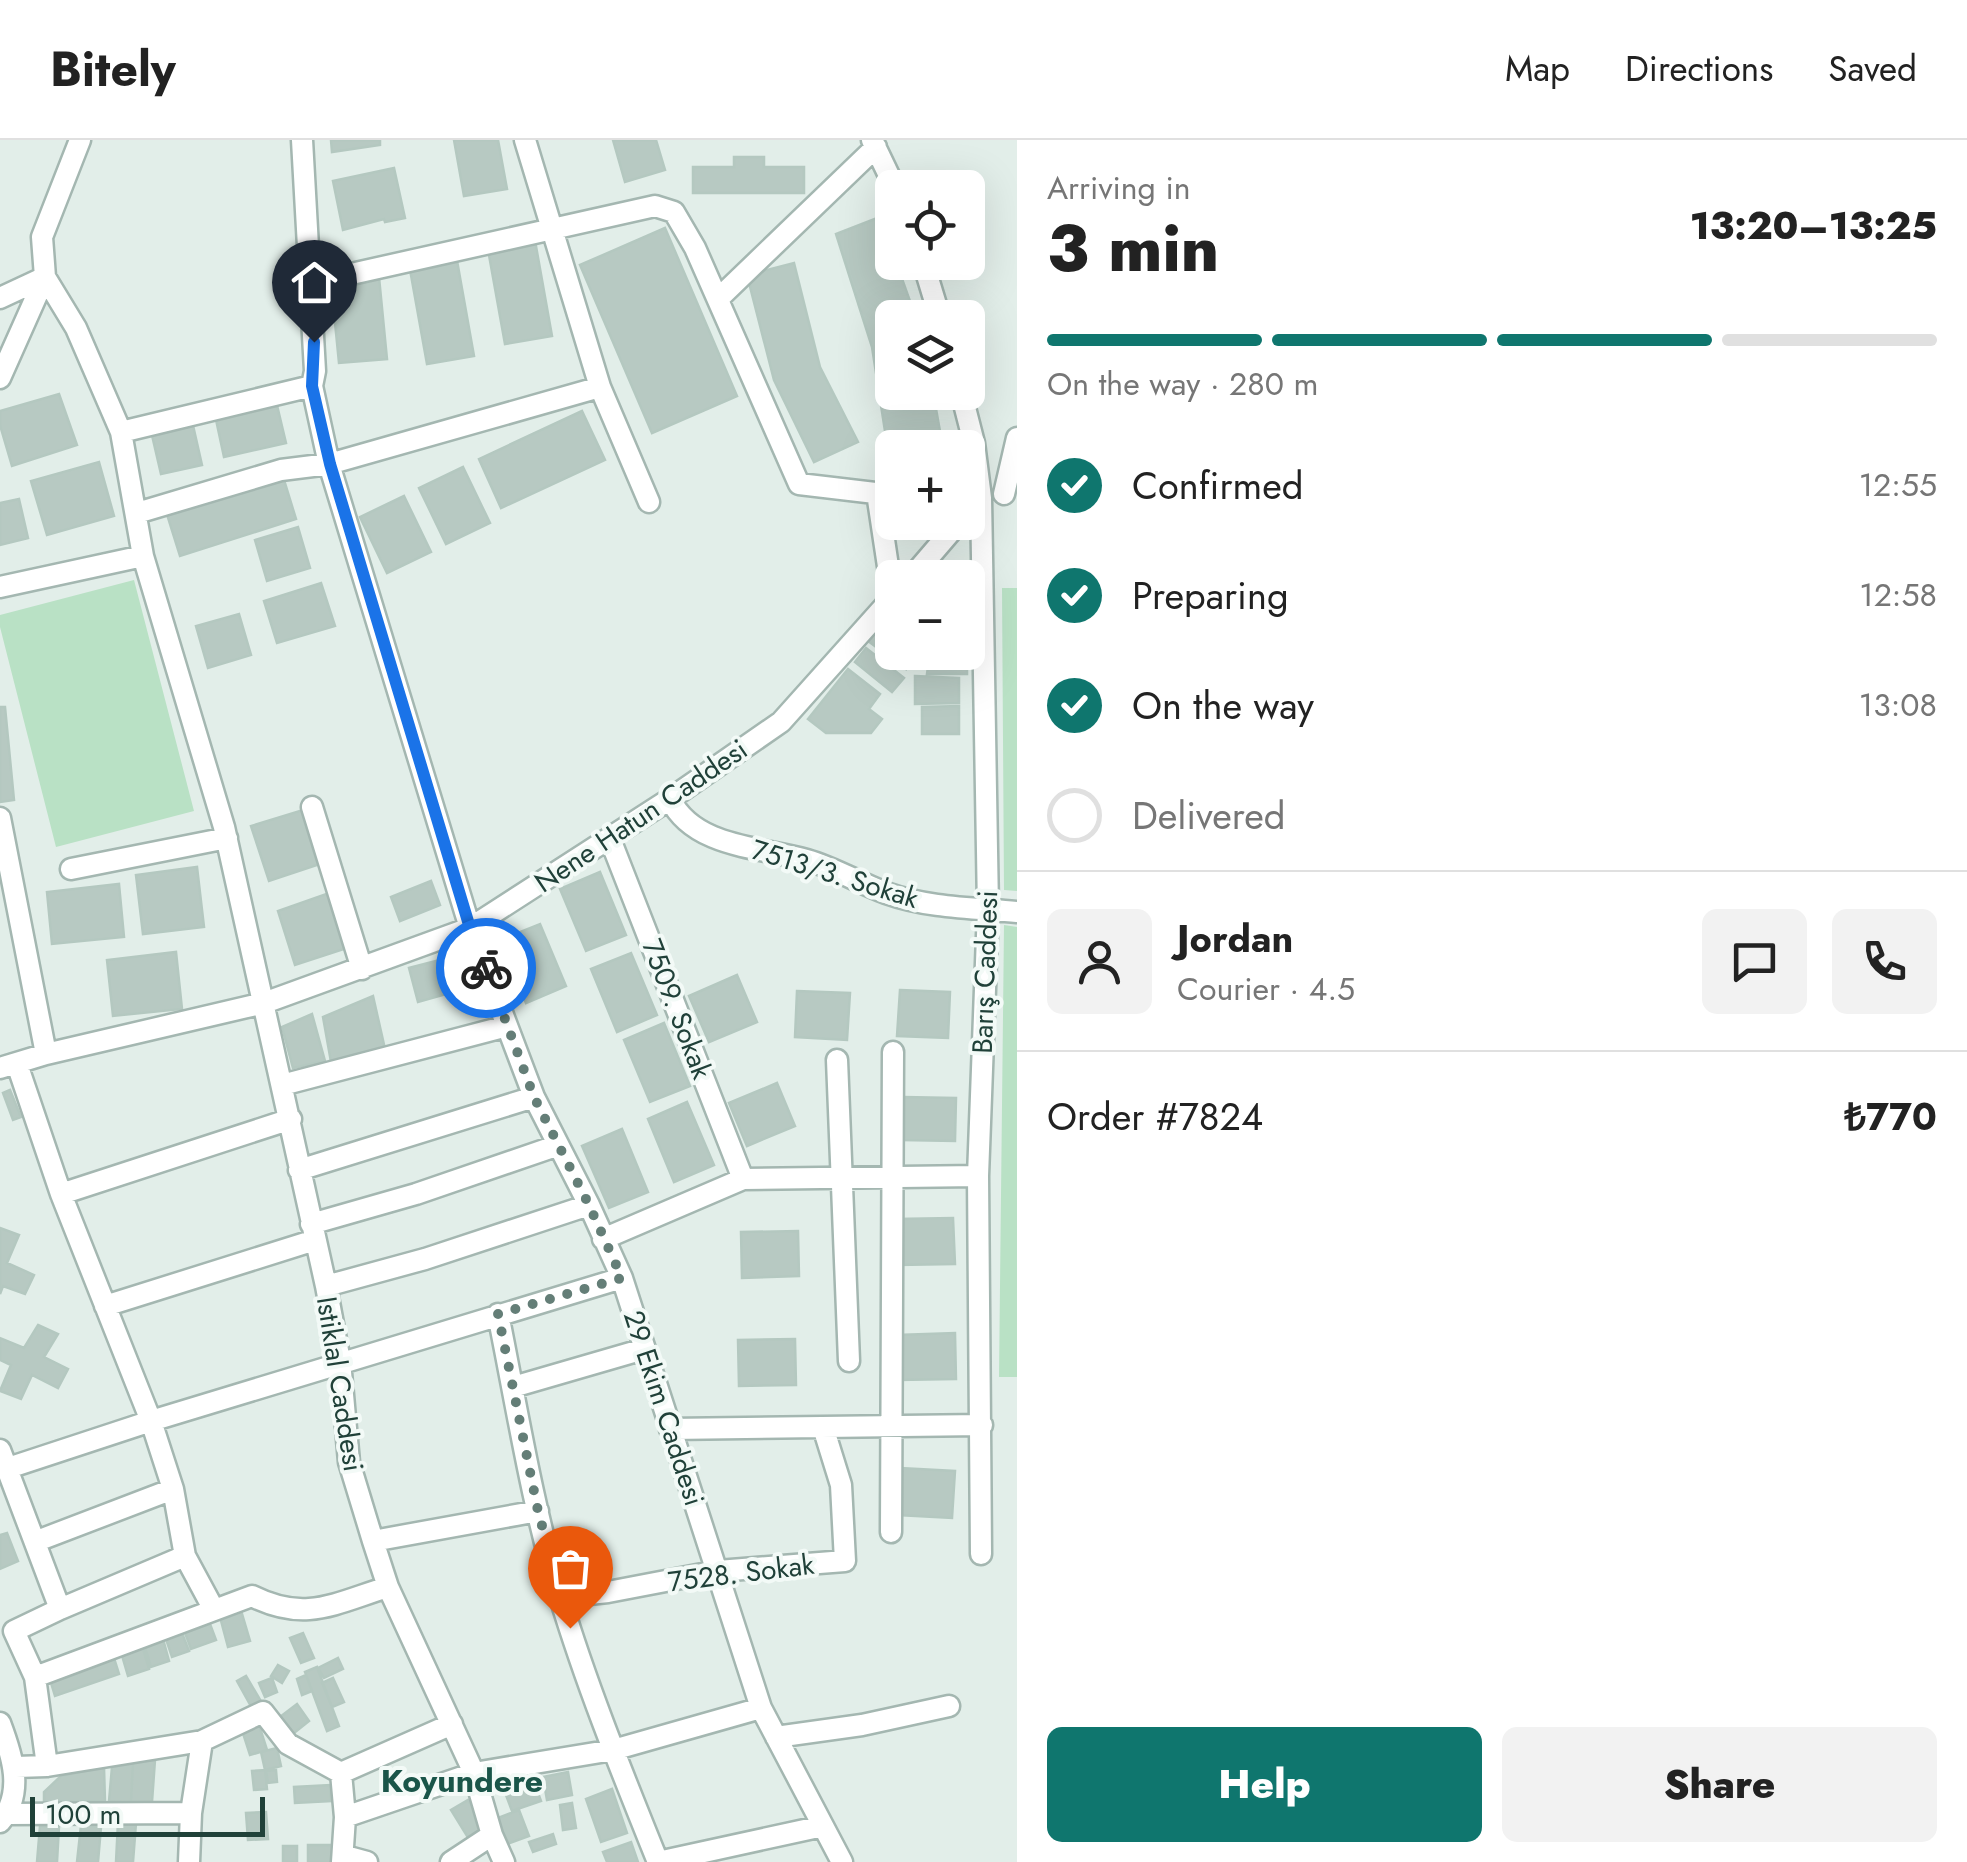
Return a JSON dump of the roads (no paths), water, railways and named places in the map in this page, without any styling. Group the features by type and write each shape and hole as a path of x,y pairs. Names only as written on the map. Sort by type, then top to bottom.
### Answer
{"street":[{"path":"0,378 44,277 42,237 80,140"},
{"name":"29 Ekim Caddesi","path":"302,140 315,371 312,386 330,464 470,928 534,1097 622,1278 761,1708 842,1862"},
{"path":"525,140 600,387 649,502"},
{"path":"718,299 874,143 887,170"},
{"path":"310,283 655,206 674,212 688,232 799,484 875,493"},
{"path":"0,298 44,277"},
{"name":"Istiklal Caddesi","path":"44,277 76,328 121,432 143,556 227,838 326,1286 340,1361 348,1462 388,1587 474,1773 504,1862"},
{"path":"121,432 312,386"},
{"path":"136,512 280,470 330,464 600,387"},
{"path":"985,502 1011,494 1017,438"},
{"path":"926,560 944,540"},
{"name":"Barış Caddesi","path":"975,540 988,910 978,1176 981,1554"},
{"path":"0,587 143,556"},
{"name":"Nene Hatun Caddesi","path":"8,1066 264,1003 470,928 610,839 781,722 875,615"},
{"name":"7513/3. Sokak","path":"670,799 678,815 696,830 830,868 888,894 939,906 1017,912"},
{"path":"312,807 362,969"},
{"path":"0,818 46,1054"},
{"path":"71,870 227,838"},
{"name":"7509. Sokak","path":"610,839 743,1180"},
{"path":"282,1085 508,1026"},
{"path":"891,1532 893,1052"},
{"path":"837,1060 849,1361"},
{"path":"8,1066 151,1421 173,1489 185,1556 213,1608"},
{"path":"299,1170 534,1097"},
{"path":"61,1194 291,1119"},
{"path":"105,1306 556,1146"},
{"path":"603,1240 743,1180 978,1176"},
{"path":"326,1286 425,1259 589,1205"},
{"path":"60,1609 4,1459 151,1421 622,1278"},
{"path":"498,1314 538,1511 560,1597 613,1750 658,1862 823,1826"},
{"path":"513,1387 644,1349"},
{"path":"670,1430 982,1425"},
{"name":"7528. Sokak","path":"560,1597 718,1571 845,1561 841,1485 823,1427"},
{"path":"37,1542 173,1489"},
{"path":"373,1541 538,1511"},
{"path":"48,1766 35,1676 7,1632 185,1556"},
{"path":"35,1676 252,1596 275,1608 309,1611 388,1587"},
{"path":"776,1737 950,1706"},
{"path":"344,1817 474,1773 613,1750 761,1708"},
{"path":"16,1768 202,1741 263,1712 288,1744 340,1773"},
{"path":"0,1723 16,1768 4,1818 191,1813"},
{"path":"340,1773 452,1724"},
{"path":"188,1862 202,1741"},
{"path":"340,1773 344,1859 367,1862"},
{"path":"451,1862 492,1835"}],"district":[{"name":"Koyundere","path":"462,1781"}]}
